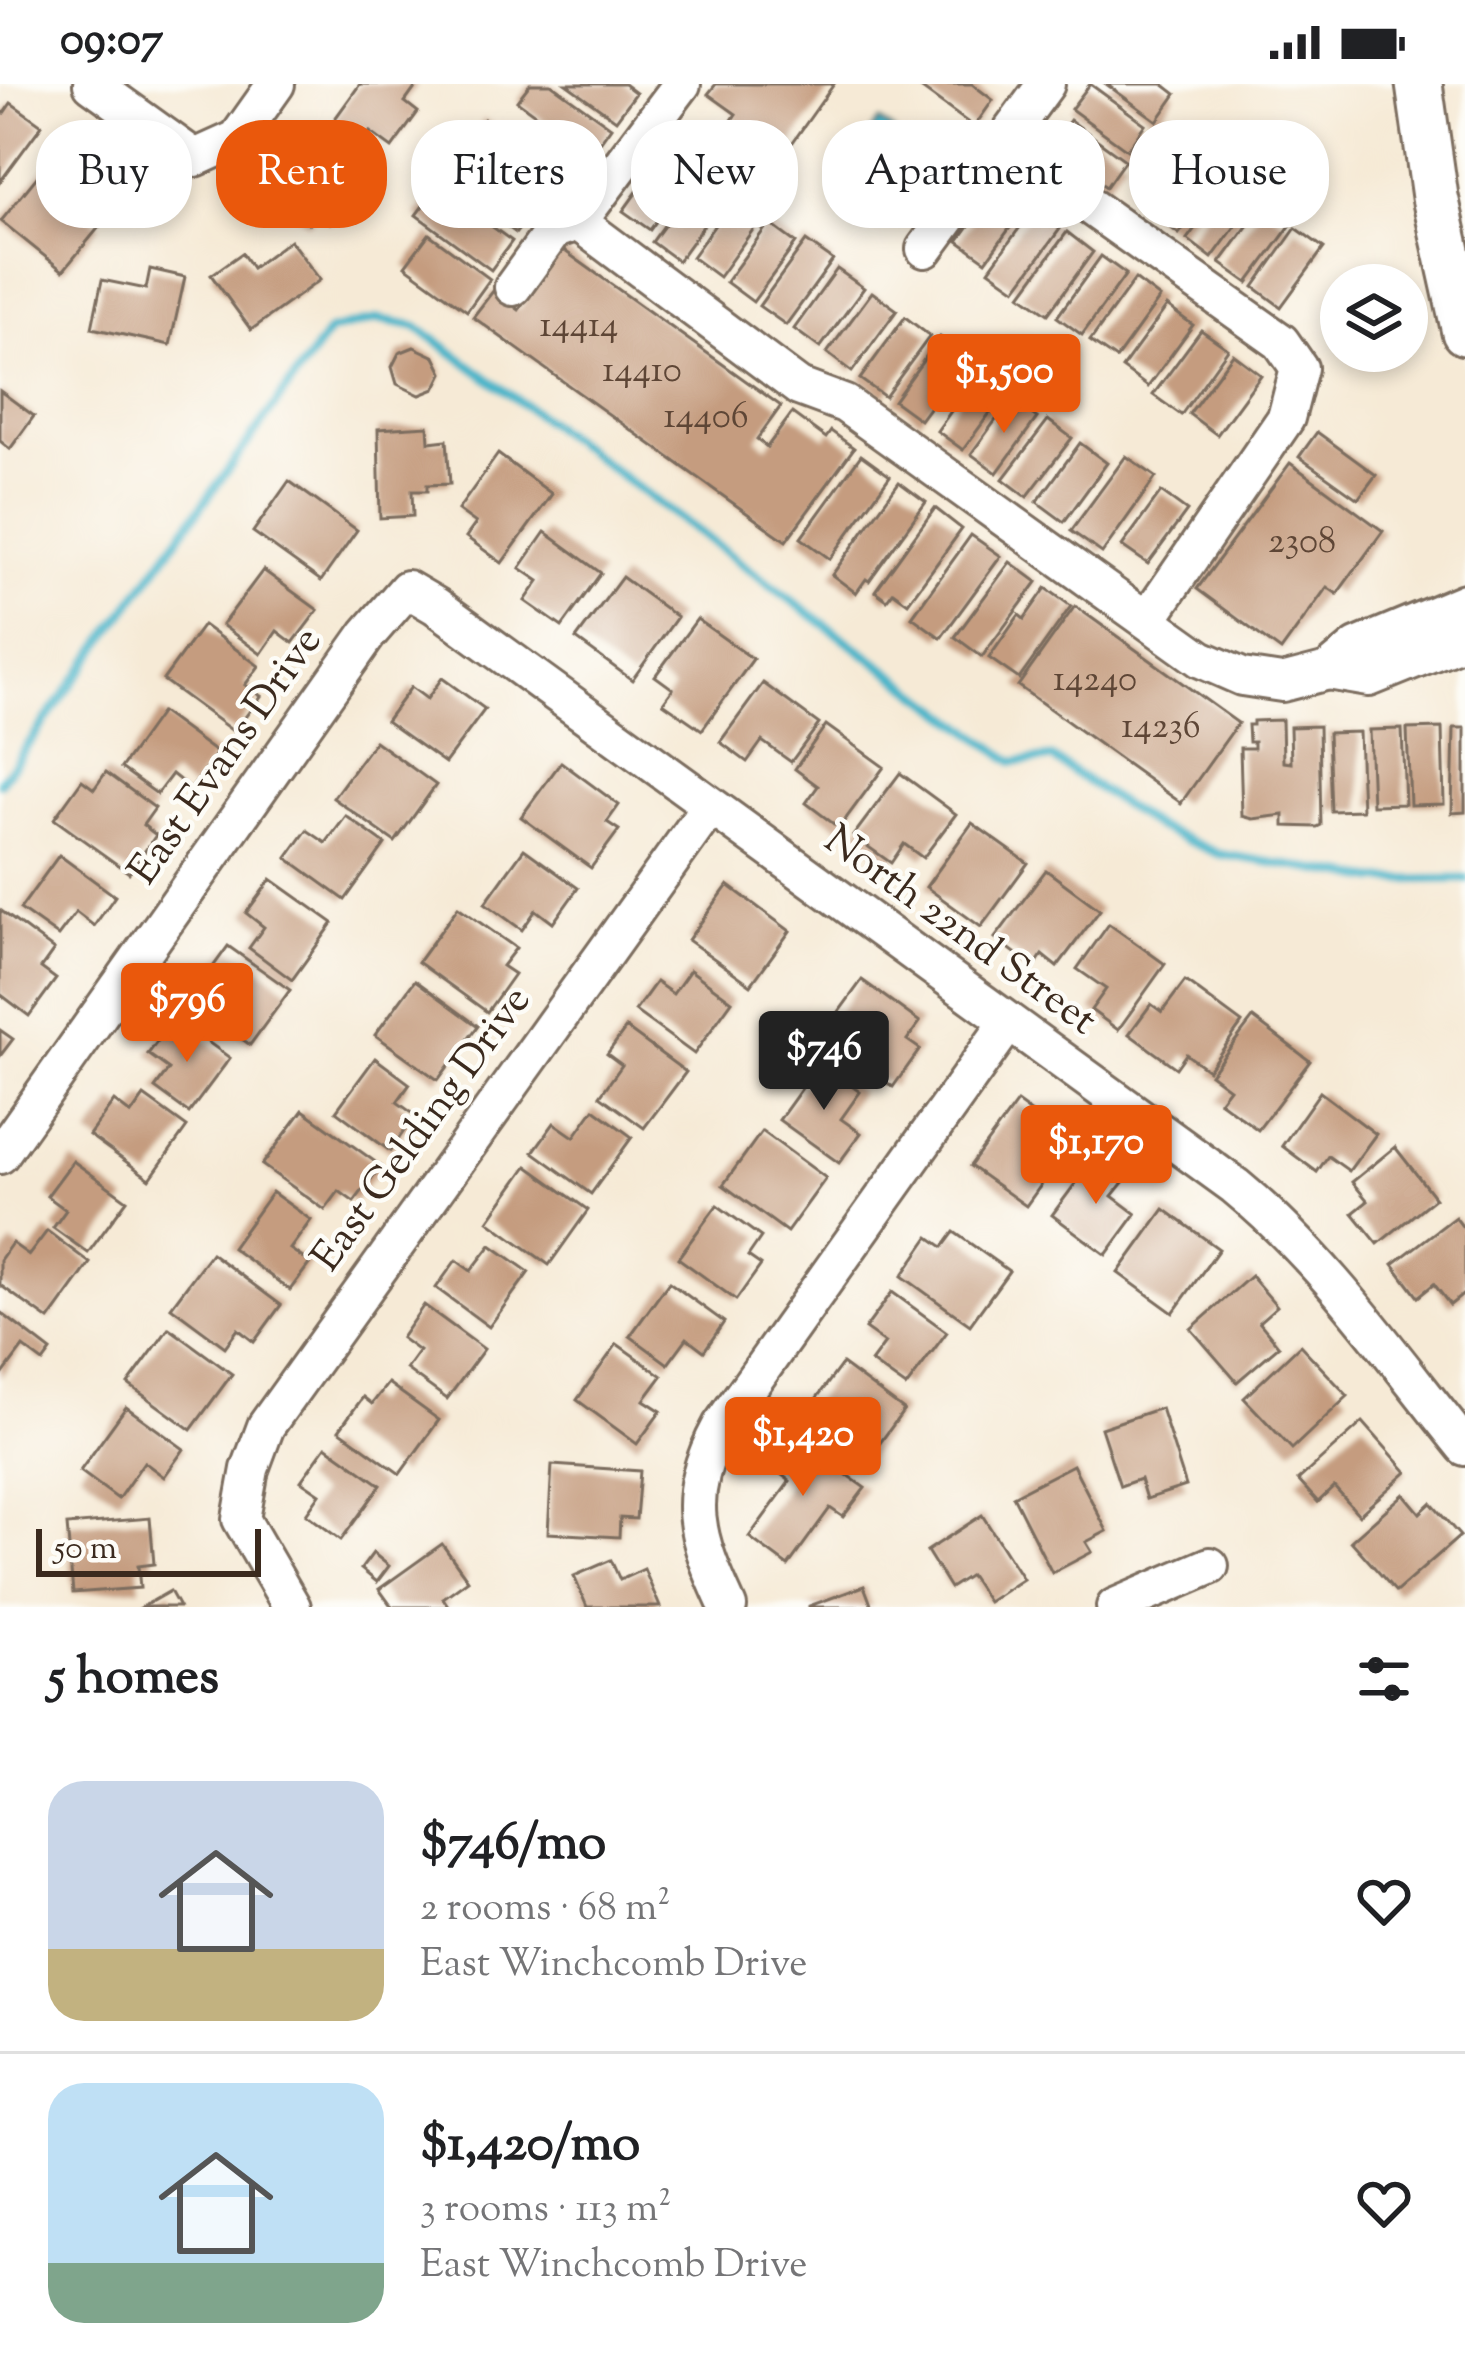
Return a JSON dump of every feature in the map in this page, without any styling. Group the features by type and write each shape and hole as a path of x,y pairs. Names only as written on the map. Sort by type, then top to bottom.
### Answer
{"main road":[{"path":"1419,84 1435,196 1465,332"}],"street":[{"path":"92,84 195,158 237,139 276,84"},
{"path":"607,184 682,84"},
{"path":"1020,120 1046,84"},
{"path":"1105,217 1281,342 1299,368 1286,418 1148,619"},
{"path":"513,287 560,228"},
{"path":"586,228 799,387 845,404 1201,659 1242,677 1282,683 1328,670 1357,647 1465,602"},
{"path":"925,249 940,228"},
{"name":"North 22nd Street","path":"407,590 436,606 1278,1221 1315,1260 1465,1448"},
{"name":"East Evans Drive","path":"0,1156 368,634 407,590"},
{"path":"1328,670 1369,678 1465,639"},
{"name":"East Gelding Drive","path":"292,1607 242,1520 250,1469 266,1426 709,808"},
{"path":"728,1607 698,1532 701,1463 722,1426 1008,1023"},
{"path":"1115,1607 1210,1566"}],"building":[{"path":"360,84 418,84 405,102 418,112 392,148 387,144 387,120 334,120"},
{"path":"530,84 551,84 601,120 543,120 517,101"},
{"path":"566,84 624,84 636,93 616,120"},
{"path":"716,84 834,84 798,135 798,120 732,120 736,114 708,94"},
{"path":"915,84 972,84 993,100 979,120 964,120"},
{"path":"1090,84 1140,120 1129,120 1127,150 1105,134 1105,120 1086,120 1071,109"},
{"path":"1106,84 1163,84 1176,94 1156,120"},
{"path":"11,103 36,121 36,133 0,182 0,111 4,113"},
{"path":"1105,145 1125,160 1105,186"},
{"path":"36,178 36,228 98,228 63,271 1,221"},
{"path":"434,228 494,228 512,241 491,270"},
{"path":"662,228 702,228 678,261 652,242"},
{"path":"713,228 754,228 719,277 692,257"},
{"path":"765,228 776,228 796,243 753,302 726,282"},
{"path":"967,228 1010,228 986,261 958,241"},
{"path":"1019,228 1060,229 1016,289 989,270"},
{"path":"1195,228 1234,228 1212,258 1187,239"},
{"path":"1246,228 1289,228 1248,283 1220,263"},
{"path":"1296,228 1324,248 1281,307 1254,287"},
{"path":"1067,232 1093,252 1048,314 1021,295"},
{"path":"429,234 490,279 467,311 405,266"},
{"path":"290,240 320,280 251,330 211,275 242,253 252,268"},
{"path":"806,241 833,260 786,325 759,306"},
{"path":"562,249 781,406 757,439 767,447 792,413 826,438 831,431 854,448 786,541 473,317 493,291 519,310"},
{"path":"1101,256 1126,274 1082,335 1057,317"},
{"path":"150,269 185,277 170,345 92,328 102,280 146,289"},
{"path":"837,269 864,288 820,348 794,329"},
{"path":"1135,279 1160,298 1116,359 1090,341"},
{"path":"872,292 897,310 852,372 827,353"},
{"path":"1167,306 1193,325 1148,387 1122,368"},
{"path":"905,317 930,336 885,397 860,379"},
{"path":"1201,330 1228,349 1181,415 1153,395"},
{"path":"940,337 967,357 920,420 894,401"},
{"path":"414,347 435,357 443,373 435,389 420,395 397,384 392,367 399,353"},
{"path":"1233,354 1261,375 1217,435 1189,414"},
{"path":"979,372 1006,391 963,450 937,431"},
{"path":"0,391 34,416 10,449 0,441"},
{"path":"1011,399 1037,418 997,473 971,454"},
{"path":"1048,420 1072,438 1027,497 1003,479"},
{"path":"428,426 429,442 447,440 450,484 412,491 413,516 380,518 378,429"},
{"path":"1317,432 1376,475 1358,499 1299,457"},
{"path":"1080,443 1107,463 1064,522 1037,502"},
{"path":"498,454 552,494 502,563 466,537 476,523 458,510"},
{"path":"861,455 890,476 830,559 801,538"},
{"path":"1126,456 1156,477 1102,553 1071,531"},
{"path":"1290,463 1383,531 1337,594 1327,587 1281,651 1197,589"},
{"path":"289,481 357,530 321,581 253,532"},
{"path":"899,482 926,502 856,593 832,575"},
{"path":"1161,492 1187,511 1148,564 1122,546"},
{"path":"935,508 962,529 908,603 893,592 887,600 875,591"},
{"path":"545,532 601,573 562,627 525,601 539,581 520,568"},
{"path":"971,535 1001,556 941,638 912,617"},
{"path":"1010,562 1037,582 982,657 955,637"},
{"path":"263,570 318,610 293,643 277,631 261,654 222,625"},
{"path":"622,577 677,617 632,680 576,639"},
{"path":"1046,588 1071,606 1019,679 989,658 1019,615 1024,619"},
{"path":"1075,606 1238,723 1181,803 1018,686"},
{"path":"697,619 753,659 702,730 663,703 673,689 655,676"},
{"path":"203,625 259,666 245,685 261,696 234,732 163,680"},
{"path":"442,678 485,709 445,763 386,721 411,687 427,699"},
{"path":"763,683 819,724 791,762 762,741 747,762 720,742"},
{"path":"161,712 217,753 191,789 172,774 157,794 121,768"},
{"path":"1282,720 1283,762 1291,763 1290,727 1319,726 1321,825 1317,827 1284,826 1284,815 1242,816 1240,748 1254,748 1248,725"},
{"path":"826,725 884,767 839,828 806,803 818,786 795,769"},
{"path":"1442,728 1444,804 1410,805 1407,729"},
{"path":"1454,728 1465,728 1465,812 1452,813"},
{"path":"1402,729 1405,804 1372,805 1369,730"},
{"path":"1359,732 1362,810 1331,811 1328,733"},
{"path":"375,741 436,785 395,842 333,798"},
{"path":"561,762 619,805 607,822 619,830 591,868 521,817"},
{"path":"106,772 155,808 143,825 156,835 129,873 54,819 82,780 94,789"},
{"path":"900,773 956,814 923,858 904,844 891,863 853,836"},
{"path":"346,816 385,844 345,900 287,858 307,830 326,843"},
{"path":"972,823 1028,863 981,927 926,887"},
{"path":"524,849 578,888 553,923 536,910 522,930 485,903"},
{"path":"59,855 115,896 94,926 76,912 58,936 20,909"},
{"path":"1046,870 1100,910 1057,967 1042,955 1034,967 995,938"},
{"path":"271,879 333,923 292,980 249,948 264,927 246,913"},
{"path":"728,885 790,931 751,985 688,940"},
{"path":"458,907 516,948 502,966 514,974 487,1012 418,962"},
{"path":"0,910 54,950 41,968 56,979 29,1016 0,994"},
{"path":"1109,924 1165,964 1118,1030 1091,1010 1106,989 1077,969"},
{"path":"228,946 290,990 250,1045 189,1000"},
{"path":"690,970 732,1001 694,1054 635,1011 656,982 673,994"},
{"path":"415,980 478,1026 438,1080 375,1035"},
{"path":"862,980 920,1022 907,1040 920,1049 893,1087 822,1035"},
{"path":"1185,981 1242,1023 1208,1070 1186,1054 1176,1068 1129,1034 1151,1004 1162,1012"},
{"path":"175,1018 230,1058 189,1113 155,1088 169,1069 148,1054"},
{"path":"1253,1018 1310,1061 1258,1130 1219,1101 1229,1088 1210,1074"},
{"path":"626,1028 686,1072 644,1128 600,1096 622,1065 607,1054"},
{"path":"0,1030 13,1039 0,1056"},
{"path":"375,1058 410,1084 397,1102 415,1115 390,1151 336,1111"},
{"path":"820,1063 860,1092 841,1119 861,1133 839,1163 779,1120"},
{"path":"1320,1092 1376,1134 1349,1171 1328,1156 1317,1172 1282,1146"},
{"path":"144,1096 187,1127 150,1179 89,1135 114,1101 131,1114"},
{"path":"1017,1102 1072,1142 1026,1206 970,1166"},
{"path":"594,1109 632,1137 591,1194 533,1152 554,1123 574,1137"},
{"path":"303,1110 381,1166 354,1202 339,1191 325,1210 262,1165"},
{"path":"762,1131 826,1178 787,1232 723,1185"},
{"path":"1395,1147 1435,1198 1378,1244 1353,1213 1368,1201 1352,1182"},
{"path":"1095,1157 1125,1180 1112,1196 1136,1214 1106,1255 1052,1215"},
{"path":"73,1161 127,1200 88,1253 53,1228 66,1210 47,1196"},
{"path":"527,1166 588,1210 549,1265 488,1221"},
{"path":"272,1192 311,1220 290,1249 310,1263 290,1290 232,1248"},
{"path":"717,1205 761,1237 748,1256 761,1265 736,1300 678,1258"},
{"path":"1164,1209 1219,1249 1173,1313 1118,1273"},
{"path":"1455,1217 1465,1230 1465,1293 1450,1305 1434,1284 1418,1297 1393,1264"},
{"path":"47,1231 90,1263 49,1320 0,1285 0,1260 12,1243 29,1255"},
{"path":"954,1232 1009,1271 970,1325 902,1276 929,1237 943,1247"},
{"path":"491,1245 529,1272 489,1327 436,1288 456,1260 471,1271"},
{"path":"211,1253 281,1305 254,1342 238,1329 225,1347 171,1307"},
{"path":"1251,1276 1277,1306 1259,1322 1279,1346 1237,1382 1191,1329"},
{"path":"669,1282 724,1322 704,1351 687,1338 668,1364 630,1336"},
{"path":"892,1292 947,1332 906,1387 871,1362 885,1343 865,1329"},
{"path":"424,1305 484,1349 447,1399 406,1369 419,1351 401,1338"},
{"path":"0,1312 51,1351 43,1362 23,1347 0,1378"},
{"path":"169,1328 232,1374 191,1430 128,1384"},
{"path":"617,1344 662,1376 644,1400 661,1411 637,1444 577,1400"},
{"path":"1300,1345 1348,1396 1292,1449 1244,1398"},
{"path":"842,1364 904,1410 864,1465 801,1419"},
{"path":"388,1383 439,1420 400,1474 339,1430 363,1397 372,1404"},
{"path":"126,1407 184,1449 164,1477 144,1462 118,1499 80,1471"},
{"path":"1161,1408 1186,1486 1146,1499 1140,1479 1120,1486 1101,1428"},
{"path":"1363,1422 1407,1472 1359,1515 1334,1487 1318,1502 1298,1480"},
{"path":"789,1433 865,1488 843,1517 830,1508 788,1566 749,1537 790,1481 766,1463"},
{"path":"326,1446 381,1485 341,1540 306,1514 320,1494 301,1481"},
{"path":"552,1465 640,1471 636,1519 620,1518 619,1537 548,1533"},
{"path":"1073,1465 1107,1531 1086,1542 1092,1552 1052,1573 1013,1496"},
{"path":"1404,1494 1420,1513 1431,1503 1460,1536 1396,1592 1351,1541"},
{"path":"982,1515 1023,1579 988,1602 970,1575 950,1588 927,1551"},
{"path":"150,1518 154,1564 138,1566 140,1588 73,1593 67,1525"},
{"path":"442,1544 468,1580 443,1598 449,1607 392,1607 379,1589"},
{"path":"373,1553 389,1566 377,1582 361,1569"},
{"path":"611,1560 620,1580 644,1569 660,1607 587,1607 574,1576"},
{"path":"864,1586 872,1607 809,1607 809,1606"},
{"path":"170,1591 179,1607 142,1607"}],"waterway":[{"path":"0,783 329,331 378,319 416,326 1013,762 1052,758 1156,827 1219,854 1377,880 1465,879"}]}
